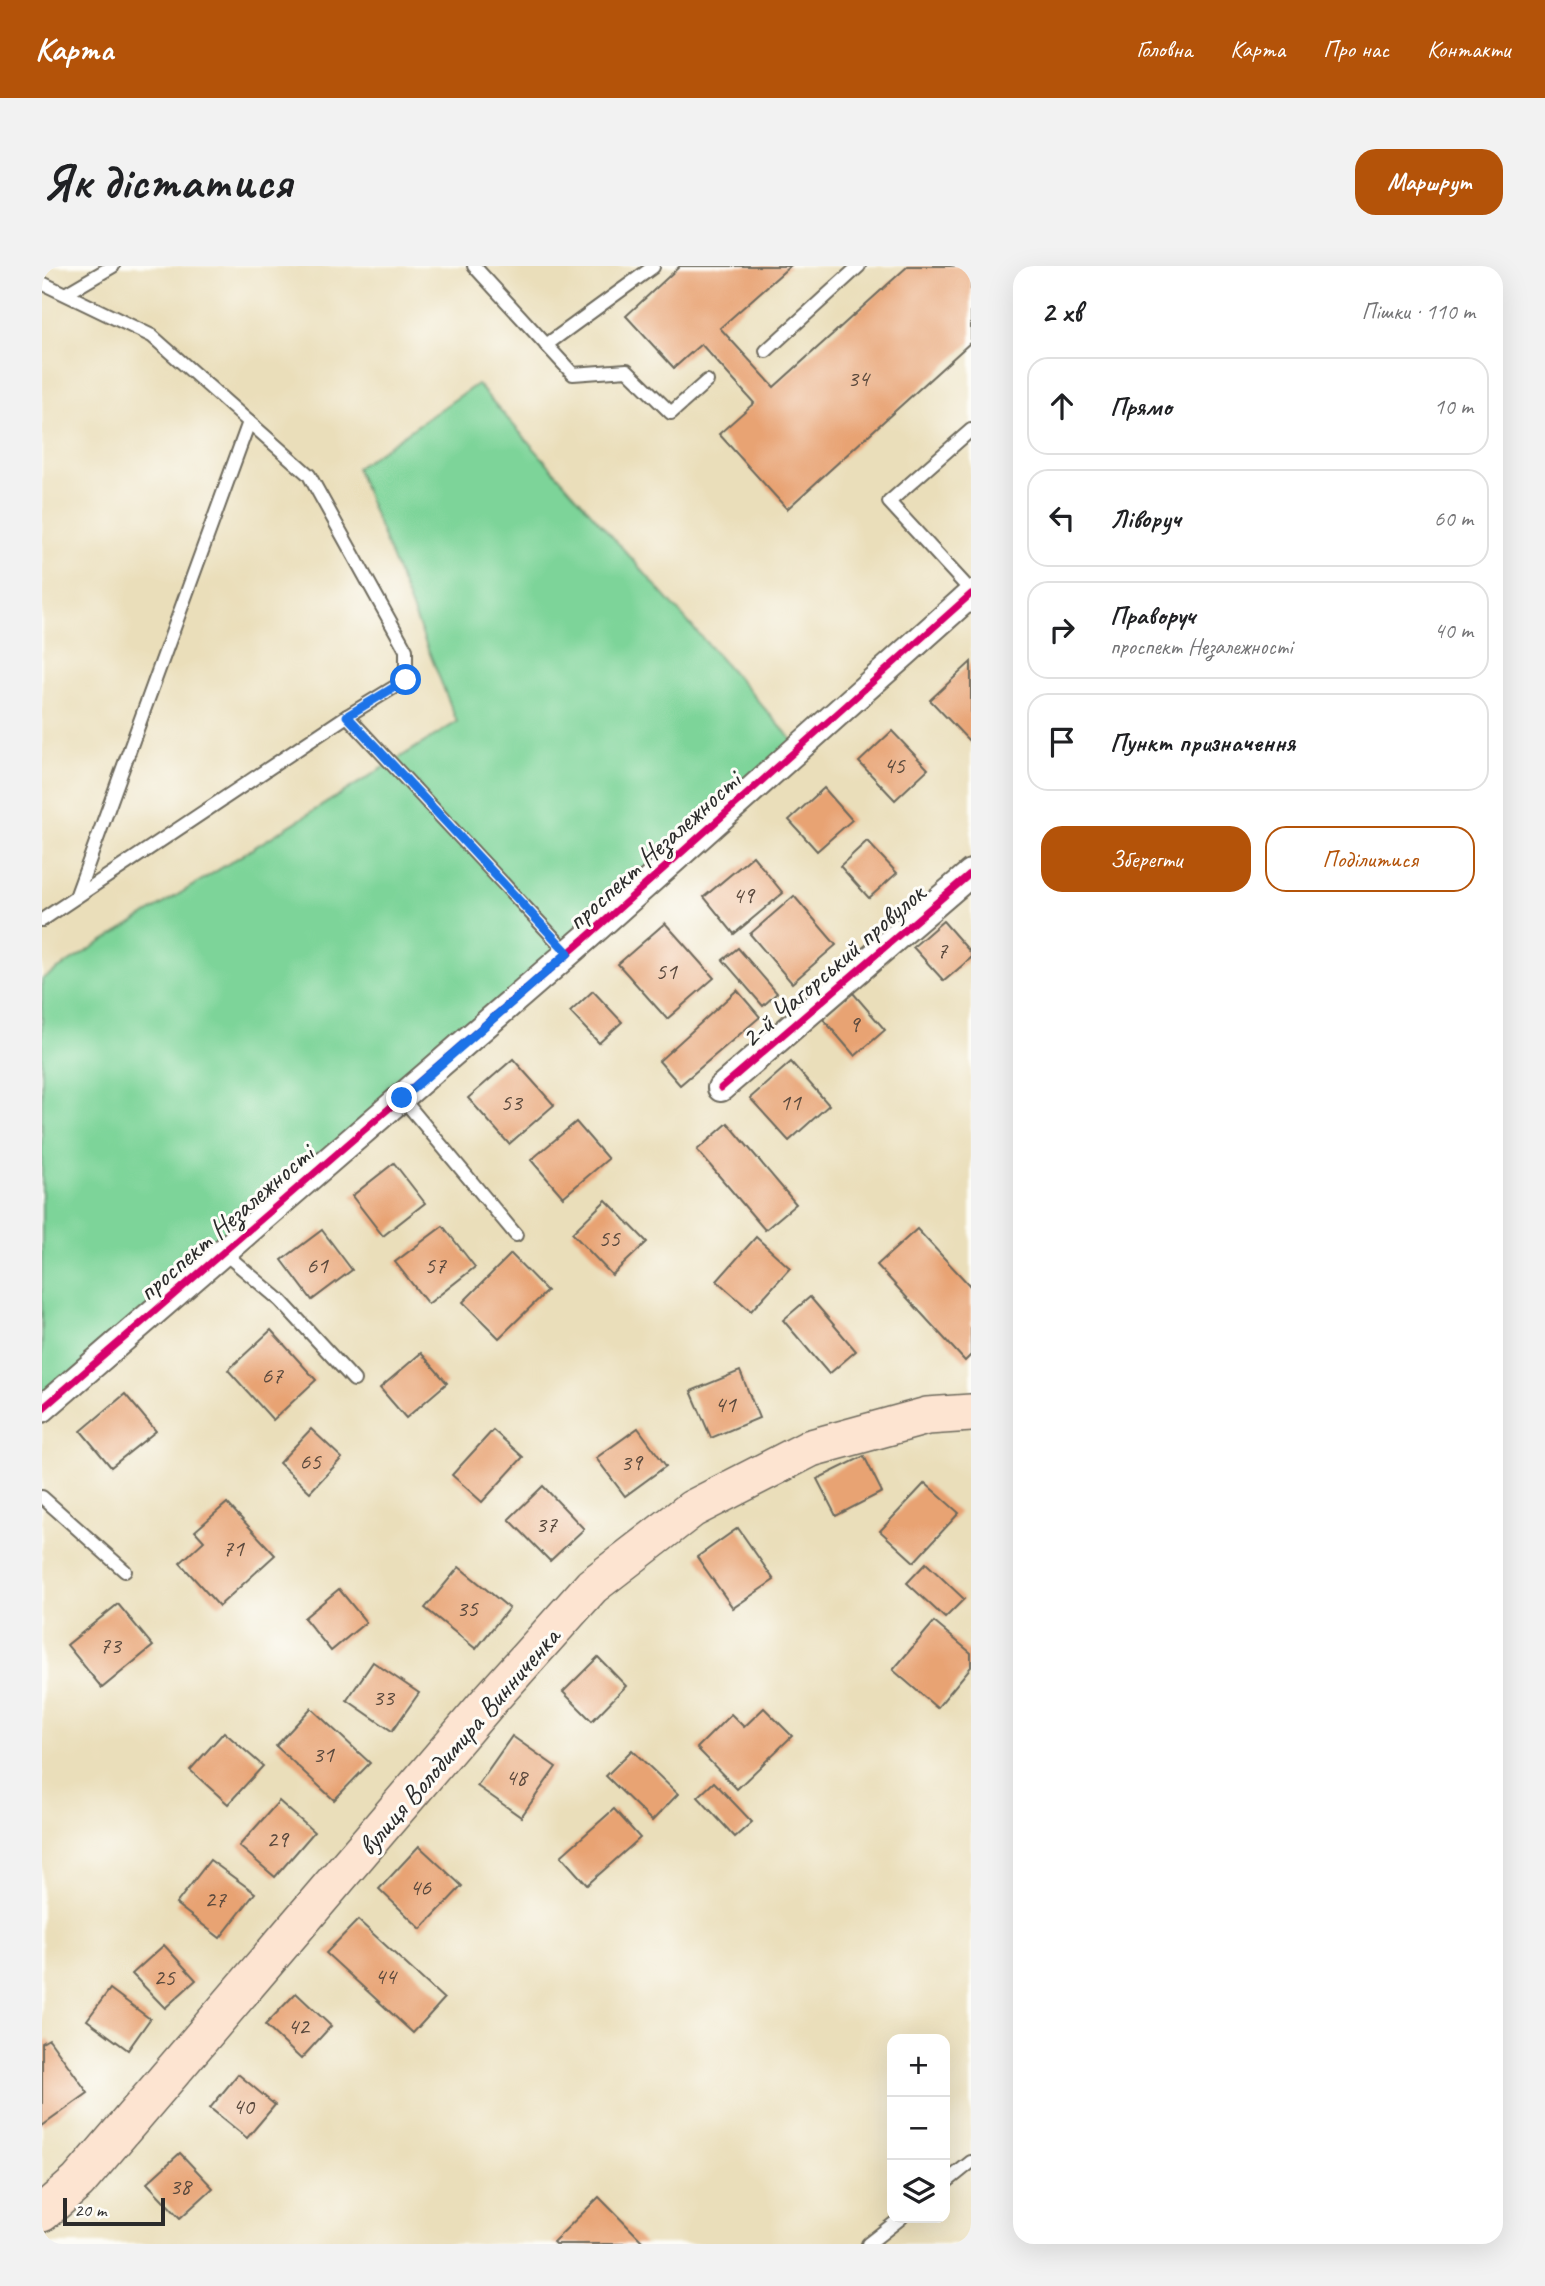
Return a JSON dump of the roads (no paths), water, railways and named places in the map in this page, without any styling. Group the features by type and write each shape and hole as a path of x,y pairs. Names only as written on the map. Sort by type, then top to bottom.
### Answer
{"main road":[{"name":"вулиця Володимира Винниченка","path":"42,2213 78,2182 489,1701 592,1586 692,1509 811,1448 927,1416 971,1413"}],"street":[{"name":"проспект Незалежності","path":"42,1409 568,953 971,593"},
{"name":"2-й Чагорський провулок","path":"721,1088 971,873"}],"lane":[{"path":"67,293 113,266"},
{"path":"474,266 573,374 627,370 671,413 707,381"},
{"path":"766,351 859,266"},
{"path":"546,345 653,267"},
{"path":"42,283 152,336 309,475 406,650 406,680 347,716 42,920"},
{"path":"76,897 248,422"},
{"path":"971,430 889,502 971,593"},
{"path":"347,716 568,953"},
{"path":"402,1098 516,1235"},
{"path":"223,1252 281,1301 354,1380"},
{"path":"42,1497 125,1571"},
{"path":"950,2179 971,2162"},
{"path":"868,2244 895,2223"}]}
